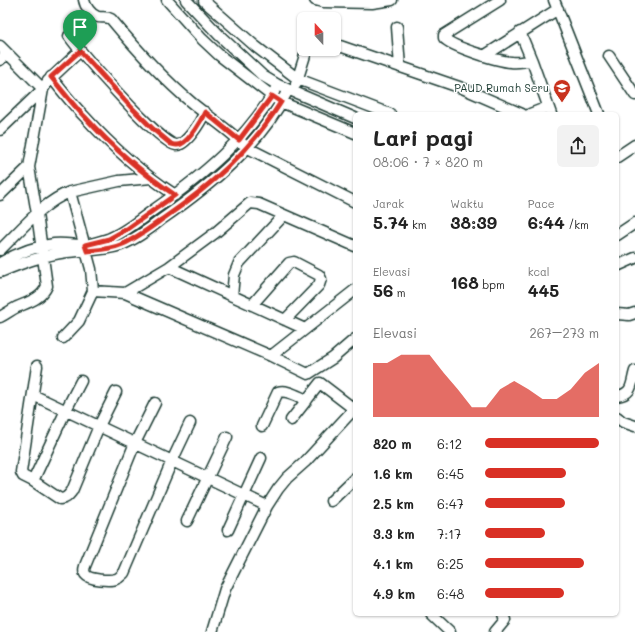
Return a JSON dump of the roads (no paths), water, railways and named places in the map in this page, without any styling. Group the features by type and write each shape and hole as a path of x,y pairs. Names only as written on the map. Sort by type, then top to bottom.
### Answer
{"street":[{"path":"84,0 87,8 100,18 107,17 111,19 156,70 193,103 243,143 353,201"},
{"path":"167,0 202,39 219,55 272,96 281,102 353,132"},
{"path":"186,0 232,48 263,76 290,91 353,117"},
{"path":"204,0 255,46 298,79 385,112"},
{"path":"315,0 323,2 372,3 392,0"},
{"path":"500,0 444,36 445,40 484,56 509,62 532,61"},
{"path":"484,56 520,32 556,4 598,112"},
{"path":"397,27 400,67"},
{"path":"520,32 532,61 549,111"},
{"path":"69,36 80,51 131,107 153,129 171,144 178,145 184,142 200,122 205,112"},
{"path":"341,46 462,88 517,112"},
{"path":"0,130 43,89 51,77 80,51"},
{"path":"2,53 43,89"},
{"path":"0,263 42,246 55,244 86,248 109,239 127,229 175,195 243,143 257,137 298,79 305,56"},
{"path":"609,56 635,96"},
{"path":"51,77 84,116 125,158 175,195"},
{"path":"0,272 27,261 43,257 86,248 123,244 152,226 204,189 225,170 278,85"},
{"path":"0,317 15,308 35,300 47,286 38,214 29,167 43,89"},
{"path":"619,156 635,145"},
{"path":"0,195 29,167"},
{"path":"0,250 38,214 61,195 120,182 151,178"},
{"path":"63,338 79,321 93,292 91,268 70,192"},
{"path":"125,293 168,267 215,233 250,203 259,204 353,245"},
{"path":"232,296 234,276 239,263 284,216"},
{"path":"619,234 635,223"},
{"path":"619,265 635,258"},
{"path":"252,305 289,263 294,262 322,278 319,285 285,320"},
{"path":"168,267 305,329"},
{"path":"93,292 125,293 271,356 308,374 333,358 353,341"},
{"path":"271,356 353,292"},
{"path":"619,314 629,315 635,313"},
{"path":"37,366 22,472 23,476 60,499 68,497 72,491 99,426 116,392"},
{"path":"619,396 632,394 635,371"},
{"path":"33,481 81,381"},
{"path":"291,420 320,383 353,408"},
{"path":"262,426 278,392 286,392 307,400"},
{"path":"33,395 267,506"},
{"path":"155,403 135,443 85,566 85,574 91,578 114,580 119,578 124,573 190,422"},
{"path":"212,632 224,588 267,506 287,478 305,462 353,410"},
{"path":"619,419 623,422 635,426"},
{"path":"187,521 227,437"},
{"path":"228,530 261,458"},
{"path":"331,501 353,480"},
{"path":"433,616 450,632"},
{"path":"495,632 505,620 504,616"}],"place":[{"name":"PAUD Rumah Seru","path":"562,103"}]}
